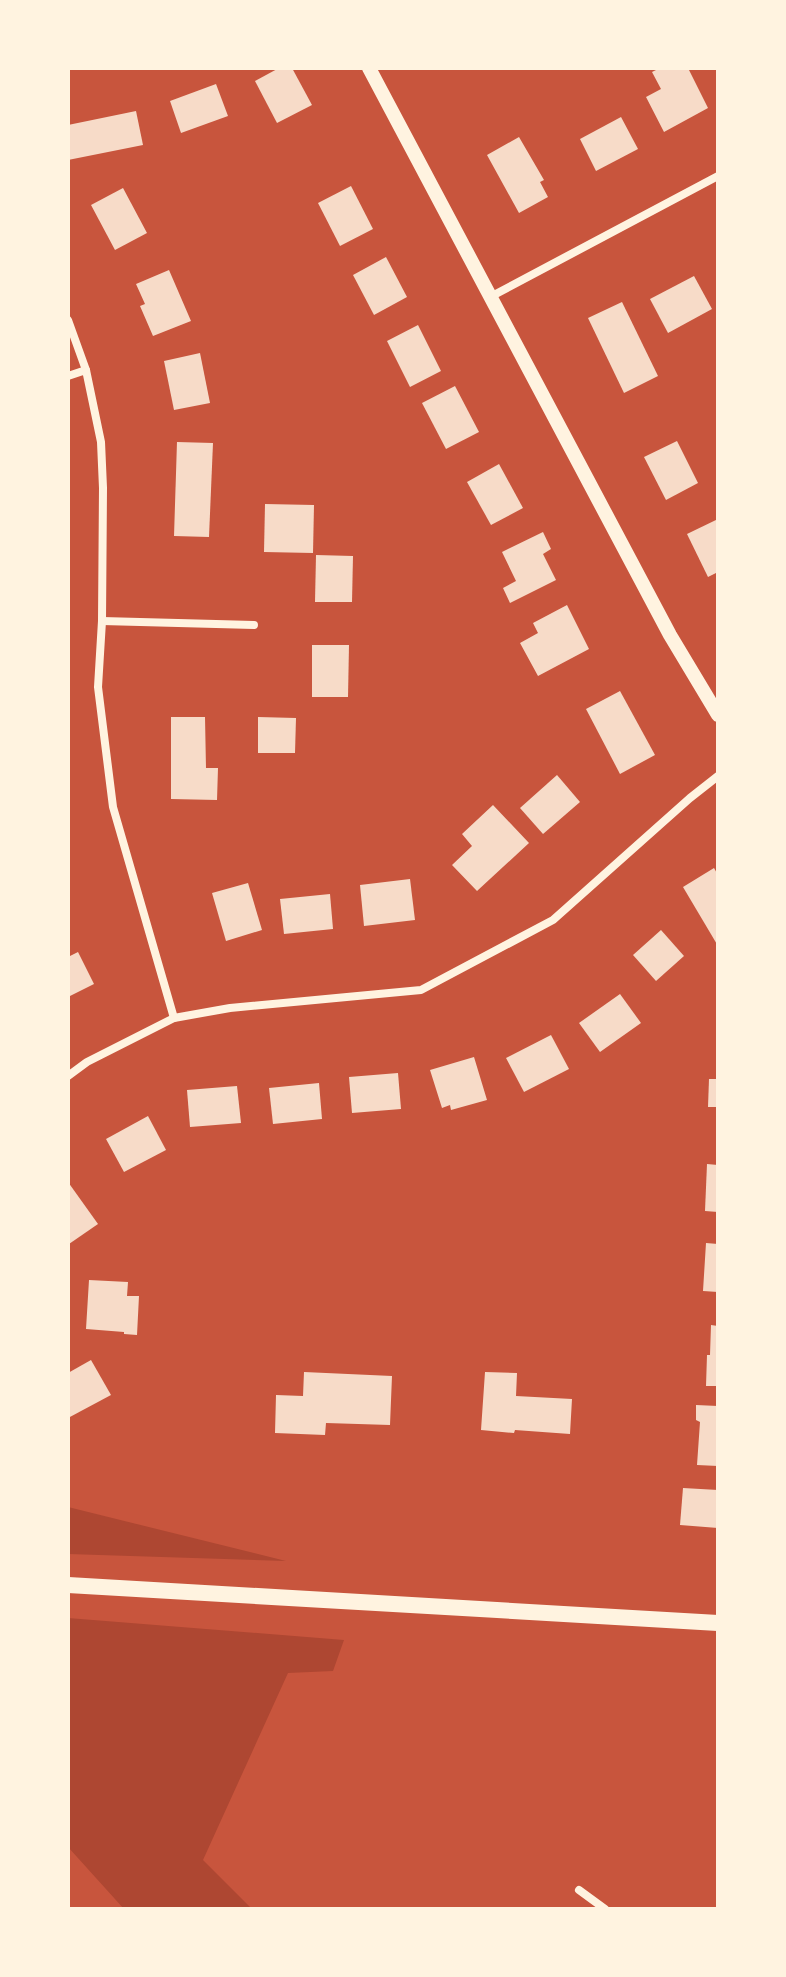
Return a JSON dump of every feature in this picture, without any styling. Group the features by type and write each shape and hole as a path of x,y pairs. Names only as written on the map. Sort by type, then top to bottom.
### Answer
{"main road":[{"path":"68,1585 718,1623"}],"street":[{"path":"369,68 663,621 718,715"},
{"path":"492,296 718,176"},
{"path":"68,320 86,370 101,442 102,621 98,687 113,807 174,1018"},
{"path":"68,376 86,370"},
{"path":"102,621 254,625"},
{"path":"68,1076 87,1062 174,1018 230,1008 421,990 553,920 718,776"},
{"path":"579,1890 605,1909"}],"shaded area":[{"path":"68,1507 286,1561 68,1554"},
{"path":"68,1618 344,1640 333,1671 288,1673 203,1860 252,1909 124,1909 68,1847"}],"building":[{"path":"279,68 292,68 312,105 277,123 255,81"},
{"path":"660,68 688,68 708,108 664,132 646,97 661,89 652,72"},
{"path":"216,84 228,116 181,133 170,101"},
{"path":"136,111 143,145 68,160 68,125"},
{"path":"621,117 638,149 596,171 580,139"},
{"path":"519,137 544,180 540,182 548,197 519,213 487,155"},
{"path":"351,186 373,229 340,246 318,203"},
{"path":"123,188 147,233 115,250 91,205"},
{"path":"386,257 407,297 374,315 353,275"},
{"path":"169,270 191,321 153,336 140,306 145,304 136,284"},
{"path":"694,276 712,309 668,333 650,299"},
{"path":"622,302 658,376 624,393 588,318"},
{"path":"418,325 441,371 410,387 387,341"},
{"path":"200,353 210,403 174,410 164,361"},
{"path":"455,386 479,432 446,449 422,403"},
{"path":"677,441 698,483 666,500 644,457"},
{"path":"177,442 213,443 209,537 174,536"},
{"path":"499,464 523,508 491,525 467,482"},
{"path":"265,504 314,505 313,553 264,552"},
{"path":"718,519 718,572 708,577 687,534"},
{"path":"543,532 551,549 543,554 556,580 510,603 503,588 516,581 502,552"},
{"path":"316,555 353,556 352,602 315,602"},
{"path":"567,605 589,649 538,676 520,643 538,633 533,623"},
{"path":"312,645 349,645 348,697 312,697"},
{"path":"620,691 655,755 620,774 586,709"},
{"path":"171,717 205,717 206,768 218,768 217,800 171,799"},
{"path":"258,717 296,718 295,753 258,753"},
{"path":"557,775 580,802 543,834 520,808"},
{"path":"493,805 529,843 477,891 452,865 472,846 462,834"},
{"path":"714,868 718,875 718,946 683,887"},
{"path":"410,879 415,920 364,926 360,885"},
{"path":"248,883 262,930 226,941 212,893"},
{"path":"330,894 333,929 284,934 280,899"},
{"path":"661,930 684,956 656,981 633,955"},
{"path":"78,952 94,984 68,997 68,957"},
{"path":"620,994 641,1023 600,1052 579,1023"},
{"path":"551,1035 569,1069 524,1092 506,1058"},
{"path":"474,1057 487,1100 451,1110 450,1105 442,1108 430,1070"},
{"path":"398,1073 401,1109 352,1113 349,1077"},
{"path":"709,1079 718,1079 718,1107 708,1107"},
{"path":"319,1083 322,1119 273,1124 269,1088"},
{"path":"237,1086 241,1123 190,1127 187,1090"},
{"path":"148,1116 166,1150 124,1172 106,1139"},
{"path":"707,1164 718,1165 718,1212 705,1211"},
{"path":"68,1182 98,1224 69,1244 68,1242"},
{"path":"706,1243 718,1244 718,1292 703,1291"},
{"path":"89,1280 128,1282 127,1296 139,1296 137,1335 86,1329"},
{"path":"711,1325 718,1326 718,1386 706,1386"},
{"path":"91,1360 111,1395 68,1418 68,1373"},
{"path":"304,1372 392,1376 390,1425 326,1423 325,1435 275,1433 276,1395 303,1396"},
{"path":"485,1372 517,1373 516,1396 572,1399 570,1434 481,1430"},
{"path":"696,1405 718,1406 718,1466 697,1465 700,1422 696,1420"},
{"path":"683,1488 718,1490 718,1528 680,1525"}]}
